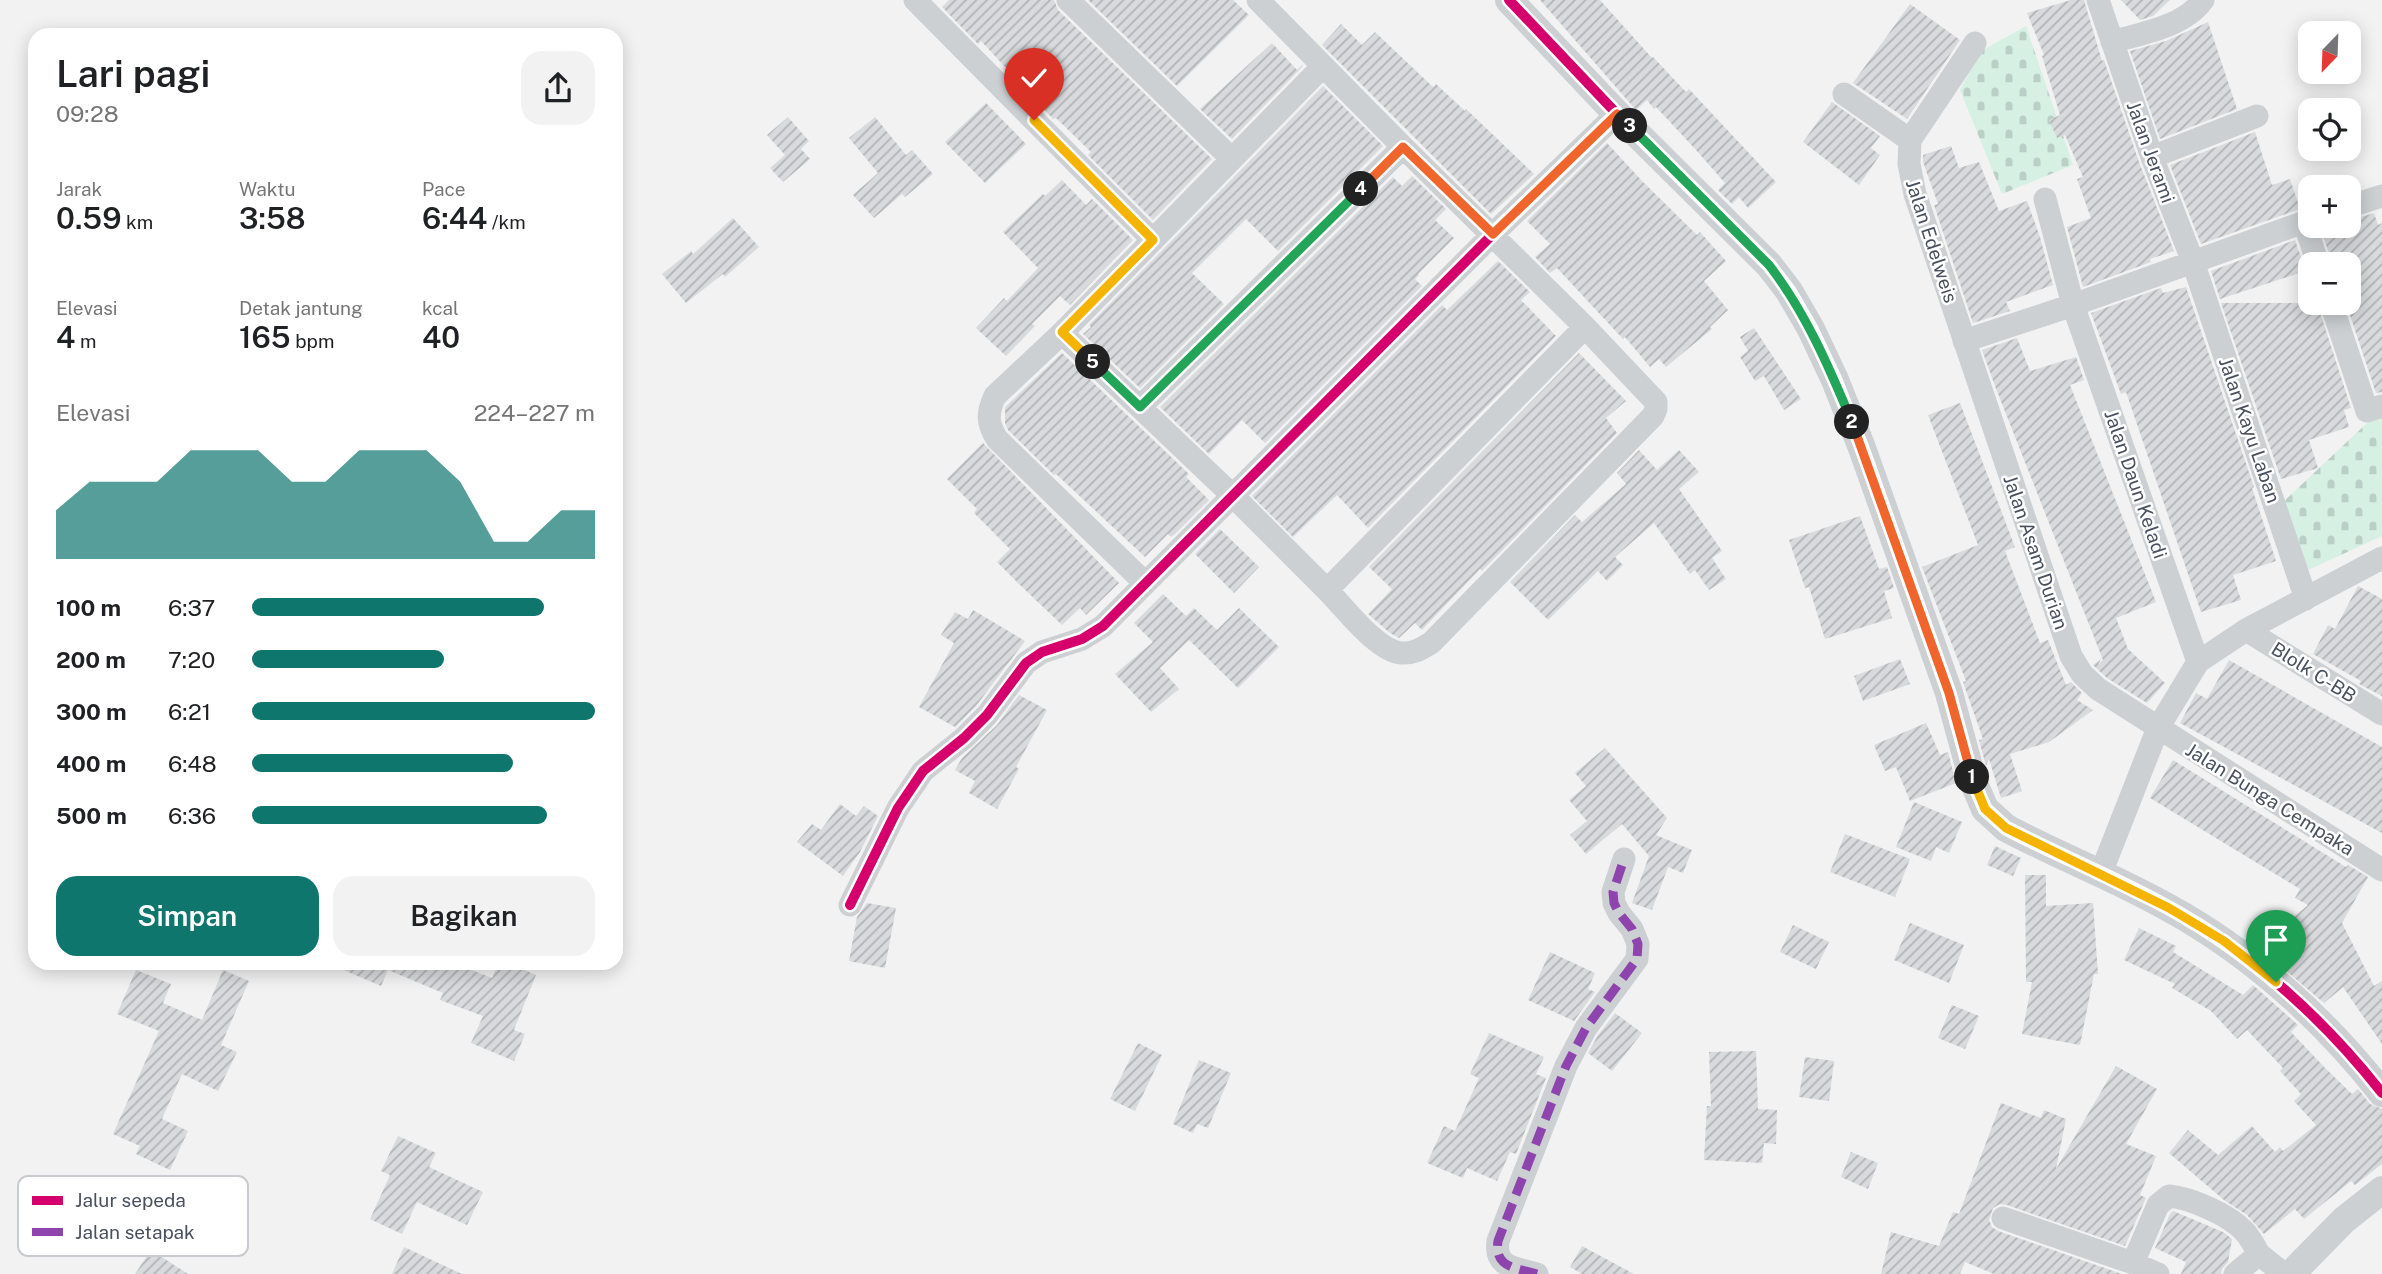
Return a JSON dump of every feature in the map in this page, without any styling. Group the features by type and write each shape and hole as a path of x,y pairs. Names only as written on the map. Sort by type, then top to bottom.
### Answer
{"street":[{"path":"915,0 1153,240"},
{"path":"1068,0 1232,159"},
{"path":"1062,332 1233,496 1376,641 1400,653 1414,653 1431,643 1653,416 1656,409 1652,395 1258,0"},
{"path":"1509,0 1617,114 1769,265 1789,291 1811,330 1863,449 1949,693 1973,780 1985,809 2006,828 2169,908 2224,941 2276,982 2331,1036 2382,1093"},
{"name":"Jalan Jerami","path":"2098,0 2152,157 2193,262"},
{"path":"2112,42 2174,23 2199,6 2203,0"},
{"path":"1844,94 1910,140 1975,43"},
{"path":"1145,583 997,439 990,428 989,408 996,396 1323,66"},
{"path":"850,905 898,808 923,771 979,723 1026,663 1042,652 1082,639 1103,626 1493,234 1617,114"},
{"path":"2152,157 2257,116"},
{"name":"Jalan Edelweis","path":"1910,140 1909,164 1915,194 1964,341"},
{"path":"1140,407 1403,147"},
{"path":"2361,203 2382,196"},
{"name":"Jalan Daun Keladi","path":"2045,199 2073,305 2198,662"},
{"path":"1964,341 2298,224"},
{"name":"Jalan Kayu Laban","path":"2193,262 2306,599"},
{"path":"2336,315 2374,408"},
{"path":"1327,590 1585,327"},
{"name":"Jalan Asam Durian","path":"1964,341 2071,656 2082,674 2098,689 2158,728"},
{"path":"2101,873 2158,728 2198,662 2246,630 2378,565"},
{"name":"Blolk C-BB","path":"2246,630 2382,714"},
{"name":"Jalan Bunga Cempaka","path":"2158,728 2382,870"},
{"path":"1537,1274 1501,1260 1496,1252 1498,1241 1566,1066 1586,1028 1637,958 1638,944 1632,929 1614,903 1613,892 1624,859"},
{"path":"2291,1274 2344,1220 2382,1190"},
{"path":"2133,1263 2158,1205 2169,1196 2184,1198 2228,1219 2244,1231 2259,1254 2284,1274"},
{"path":"2003,1218 2158,1274"},
{"path":"2235,1274 2259,1254"}],"green space":[{"path":"2026,26 2073,165 2002,194 1960,90 1981,51"},
{"path":"2382,409 2382,536 2304,572 2280,505"}],"building":[{"path":"949,0 1054,0 1058,10 1212,159 1153,220 1088,155 1091,152 1056,118 1053,119 981,41 978,44 942,7"},
{"path":"1088,0 1233,0 1249,15 1177,86"},
{"path":"1540,0 1600,0 1652,58 1686,92 1689,89 1776,182 1748,208 1739,197 1732,204 1718,190 1725,183 1656,107 1654,109 1647,100 1636,110"},
{"path":"2071,0 2084,0 2102,61 2104,60 2139,162 2174,251 2083,287 2067,227 2091,218 2077,179 2083,177 2065,135 2057,138 2049,120 2060,115 2042,56 2044,55 2027,13"},
{"path":"2121,0 2170,0 2153,16 2140,20"},
{"path":"1910,4 1960,40 1907,119 1853,83"},
{"path":"2208,22 2237,109 2160,139 2130,51 2166,41"},
{"path":"1341,24 1362,45 1375,32 1433,87 1436,84 1465,111 1466,109 1534,174 1491,214 1322,45"},
{"path":"1272,43 1297,70 1303,66 1232,139 1200,109"},
{"path":"1323,86 1383,146 1278,251 1246,219 1192,273 1224,304 1140,388 1083,334"},
{"path":"1832,102 1880,136 1871,148 1880,155 1859,185 1803,142"},
{"path":"986,103 1026,144 985,183 945,142"},
{"path":"788,117 809,141 801,149 810,159 783,182 770,168 785,155 767,135"},
{"path":"875,117 906,155 912,150 933,174 905,197 902,194 874,218 853,195 878,173 849,138"},
{"path":"2255,132 2272,185 2290,179 2298,210 2201,244 2170,165"},
{"path":"1607,143 1643,182 1697,235 1700,232 1726,261 1704,281 1728,310 1710,327 1712,329 1666,367 1659,359 1650,367 1625,337 1623,339 1557,268 1550,273 1535,257 1550,244 1527,221"},
{"path":"1951,146 1959,168 1979,162 1999,211 2027,201 2053,285 2006,302 2010,311 1973,323 1934,205 1938,204 1923,162 1923,155"},
{"path":"1412,176 1446,209 1435,220 1454,238 1418,274 1415,279 1422,286 1265,443 1242,420 1209,454 1160,407 1393,177 1402,186"},
{"path":"1062,180 1086,205 1092,199 1133,240 1070,305 1060,296 1006,356 976,328 1004,298 1007,301 1038,268 1003,232"},
{"path":"2374,213 2378,225 2382,223 2382,392 2376,393 2350,315 2361,315 2361,252 2328,252 2324,238 2361,238 2361,217"},
{"path":"733,218 759,247 725,277 723,274 686,303 662,274 691,251 693,254"},
{"path":"2295,240 2299,252 2298,274 2220,299 2211,271"},
{"path":"1498,261 1530,292 1521,300 1556,336 1368,528 1337,495 1293,537 1252,496 1442,305 1447,310"},
{"path":"2186,287 2254,487 2252,488 2276,561 2233,575 2241,600 2201,612 2126,392 2121,394 2091,313 2161,288 2163,293"},
{"path":"2221,303 2298,303 2298,315 2321,315 2351,408 2344,410 2349,427 2309,440 2318,468 2281,479"},
{"path":"1754,328 1801,399 1784,410 1764,376 1755,381 1740,357 1748,351 1740,337"},
{"path":"2017,338 2030,371 2076,357 2084,380 2070,385 2156,602 2116,618 2128,649 2165,683 2147,703 2107,678 2093,665 2101,659 2098,665 2103,660 1982,350"},
{"path":"1062,353 1189,474 1186,477 1209,500 1175,534 1171,537 1168,534 1145,557 1054,475 1008,430 1005,423 1005,407"},
{"path":"1579,353 1626,401 1606,418 1617,433 1422,630 1415,623 1399,638 1390,633 1368,614 1392,589 1369,567"},
{"path":"1960,403 2015,547 2005,551 2040,643 2048,640 2066,685 2071,682 2082,693 2077,700 2093,710 2049,742 2010,754 2022,791 2001,798 1989,759 1986,766 1979,740 1983,739 1963,682 1966,681 1922,567 1978,545 1928,415"},
{"path":"983,443 1119,583 1086,615 1080,608 1062,625 1019,584 997,562 1010,549 974,513 977,509 947,479"},
{"path":"1639,450 1657,470 1679,450 1699,472 1679,489 1722,551 1712,558 1726,579 1709,590 1695,570 1690,574 1654,523 1615,557 1623,565 1607,581 1598,571 1548,620 1510,582 1575,515 1582,522 1626,484 1617,473"},
{"path":"1860,516 1879,569 1887,567 1894,588 1884,591 1892,618 1825,639 1809,587 1805,588 1789,540"},
{"path":"1220,529 1259,567 1234,593 1195,554"},
{"path":"2358,586 2382,599 2382,696 2313,654 2328,625 2335,629"},
{"path":"1163,594 1186,616 1194,608 1217,630 1239,608 1279,647 1238,688 1189,640 1160,668 1179,689 1151,712 1115,674 1153,642 1134,623"},
{"path":"973,610 1025,641 976,706 955,727 919,707 954,643 941,635 955,612 968,619"},
{"path":"1900,659 1910,684 1863,701 1854,676"},
{"path":"2229,660 2382,747 2382,833 2180,723 2196,693 2207,699"},
{"path":"1019,695 1047,710 997,809 969,793 975,781 955,770 962,758 997,725"},
{"path":"1926,723 1940,755 1948,752 1956,783 1910,801 1896,767 1885,771 1874,745"},
{"path":"1605,748 1667,818 1656,835 1692,850 1683,873 1668,867 1652,910 1632,903 1649,856 1622,824 1586,854 1570,835 1587,821 1569,800 1586,786 1575,773"},
{"path":"2173,760 2346,867 2348,865 2368,877 2342,923 2374,986 2382,981 2382,1044 2343,987 2324,1003 2258,947 2308,905 2295,898 2300,889 2150,798"},
{"path":"1914,802 1962,822 1949,853 1936,847 1931,861 1896,847"},
{"path":"840,804 856,816 864,806 878,816 860,852 843,876 797,842 812,824 821,830"},
{"path":"1845,834 1910,859 1895,897 1830,872"},
{"path":"1995,846 2021,858 2013,876 1987,865"},
{"path":"2025,875 2046,875 2046,906 2093,903 2098,974 2094,974 2080,1045 2022,1034 2032,982 2026,982"},
{"path":"867,903 896,908 885,968 849,961 857,917"},
{"path":"1910,923 1964,945 1949,983 1894,960"},
{"path":"1793,925 1829,942 1816,969 1780,952"},
{"path":"2139,928 2176,946 2173,952 2243,995 2253,985 2298,1025 2291,1032 2327,1070 2352,1094 2358,1089 2370,1104 2382,1109 2382,1164 2355,1185 2351,1181 2304,1219 2295,1209 2264,1234 2247,1215 2224,1200 2169,1153 2188,1130 2218,1155 2252,1126 2275,1152 2280,1147 2283,1151 2316,1125 2294,1101 2301,1094 2280,1071 2283,1068 2247,1030 2237,1039 2211,1011 2172,988 2175,984 2124,960"},
{"path":"1550,952 1595,973 1588,989 1595,992 1574,1021 1528,1000"},
{"path":"136,970 171,984 163,1003 202,1020 223,970 249,981 221,1045 237,1052 218,1091 182,1074 162,1119 188,1131 170,1170 136,1154 140,1146 113,1134 159,1031 117,1014"},
{"path":"344,970 388,970 381,986"},
{"path":"388,970 472,970 492,978 496,970 524,970 536,975 514,1030 525,1034 514,1061 471,1043 483,1016 440,1000 443,993"},
{"path":"1952,1005 1979,1016 1965,1049 1938,1038"},
{"path":"1615,1013 1642,1033 1612,1071 1588,1053"},
{"path":"1489,1033 1544,1057 1536,1074 1546,1078 1516,1154 1510,1152 1497,1181 1467,1168 1463,1178 1427,1163 1444,1126 1455,1131 1479,1078 1470,1074"},
{"path":"1138,1043 1162,1055 1135,1111 1110,1099"},
{"path":"1756,1051 1758,1109 1777,1110 1776,1144 1764,1143 1762,1163 1704,1160 1707,1106 1711,1106 1709,1052"},
{"path":"1805,1057 1834,1061 1829,1101 1799,1097"},
{"path":"1199,1060 1231,1073 1208,1128 1197,1124 1193,1133 1173,1124"},
{"path":"2116,1066 2157,1089 2126,1144 2156,1156 2140,1195 2146,1198 2125,1246 2007,1205 2000,1204 1993,1208 1989,1220 1992,1227 1998,1231 2122,1274 1994,1274 1965,1262 1960,1274 1881,1274 1891,1232 1939,1246 1953,1212 1959,1214 2001,1103 2041,1118 2044,1110 2066,1119 2056,1169"},
{"path":"398,1136 436,1153 429,1167 483,1192 467,1225 417,1202 402,1234 370,1219 390,1175 381,1171"},
{"path":"1851,1152 1878,1163 1868,1189 1841,1177"},
{"path":"2173,1211 2223,1232 2232,1239 2228,1262 2221,1274 2181,1274 2186,1262 2155,1248"},
{"path":"1582,1246 1634,1274 1582,1274 1570,1267"},
{"path":"404,1247 462,1274 392,1274"},
{"path":"147,1256 160,1256 188,1274 135,1274"}],"marked path":[{"path":"1537,1274 1503,1262 1499,1257 1498,1241 1566,1066 1586,1028 1637,959 1638,944 1632,929 1614,903 1613,892 1624,859"}],"cycle path":[{"path":"1509,0 1617,114 1769,265 1789,291 1835,380 1862,448 1949,693 1973,781 1985,809 2006,828 2149,897 2229,945 2311,1014 2382,1093"},
{"path":"850,905 898,808 923,771 964,738 987,715 1026,663 1042,652 1082,639 1103,626 1493,234 1617,114"}],"route":[{"path":"1034,120 1153,240 1062,332 1140,407 1403,147 1493,234 1617,114 1769,265 1789,291 1811,330 1863,449 1949,693 1973,780 1985,809 2006,828 2035,844 2101,873 2169,908 2224,941 2276,982"}]}
